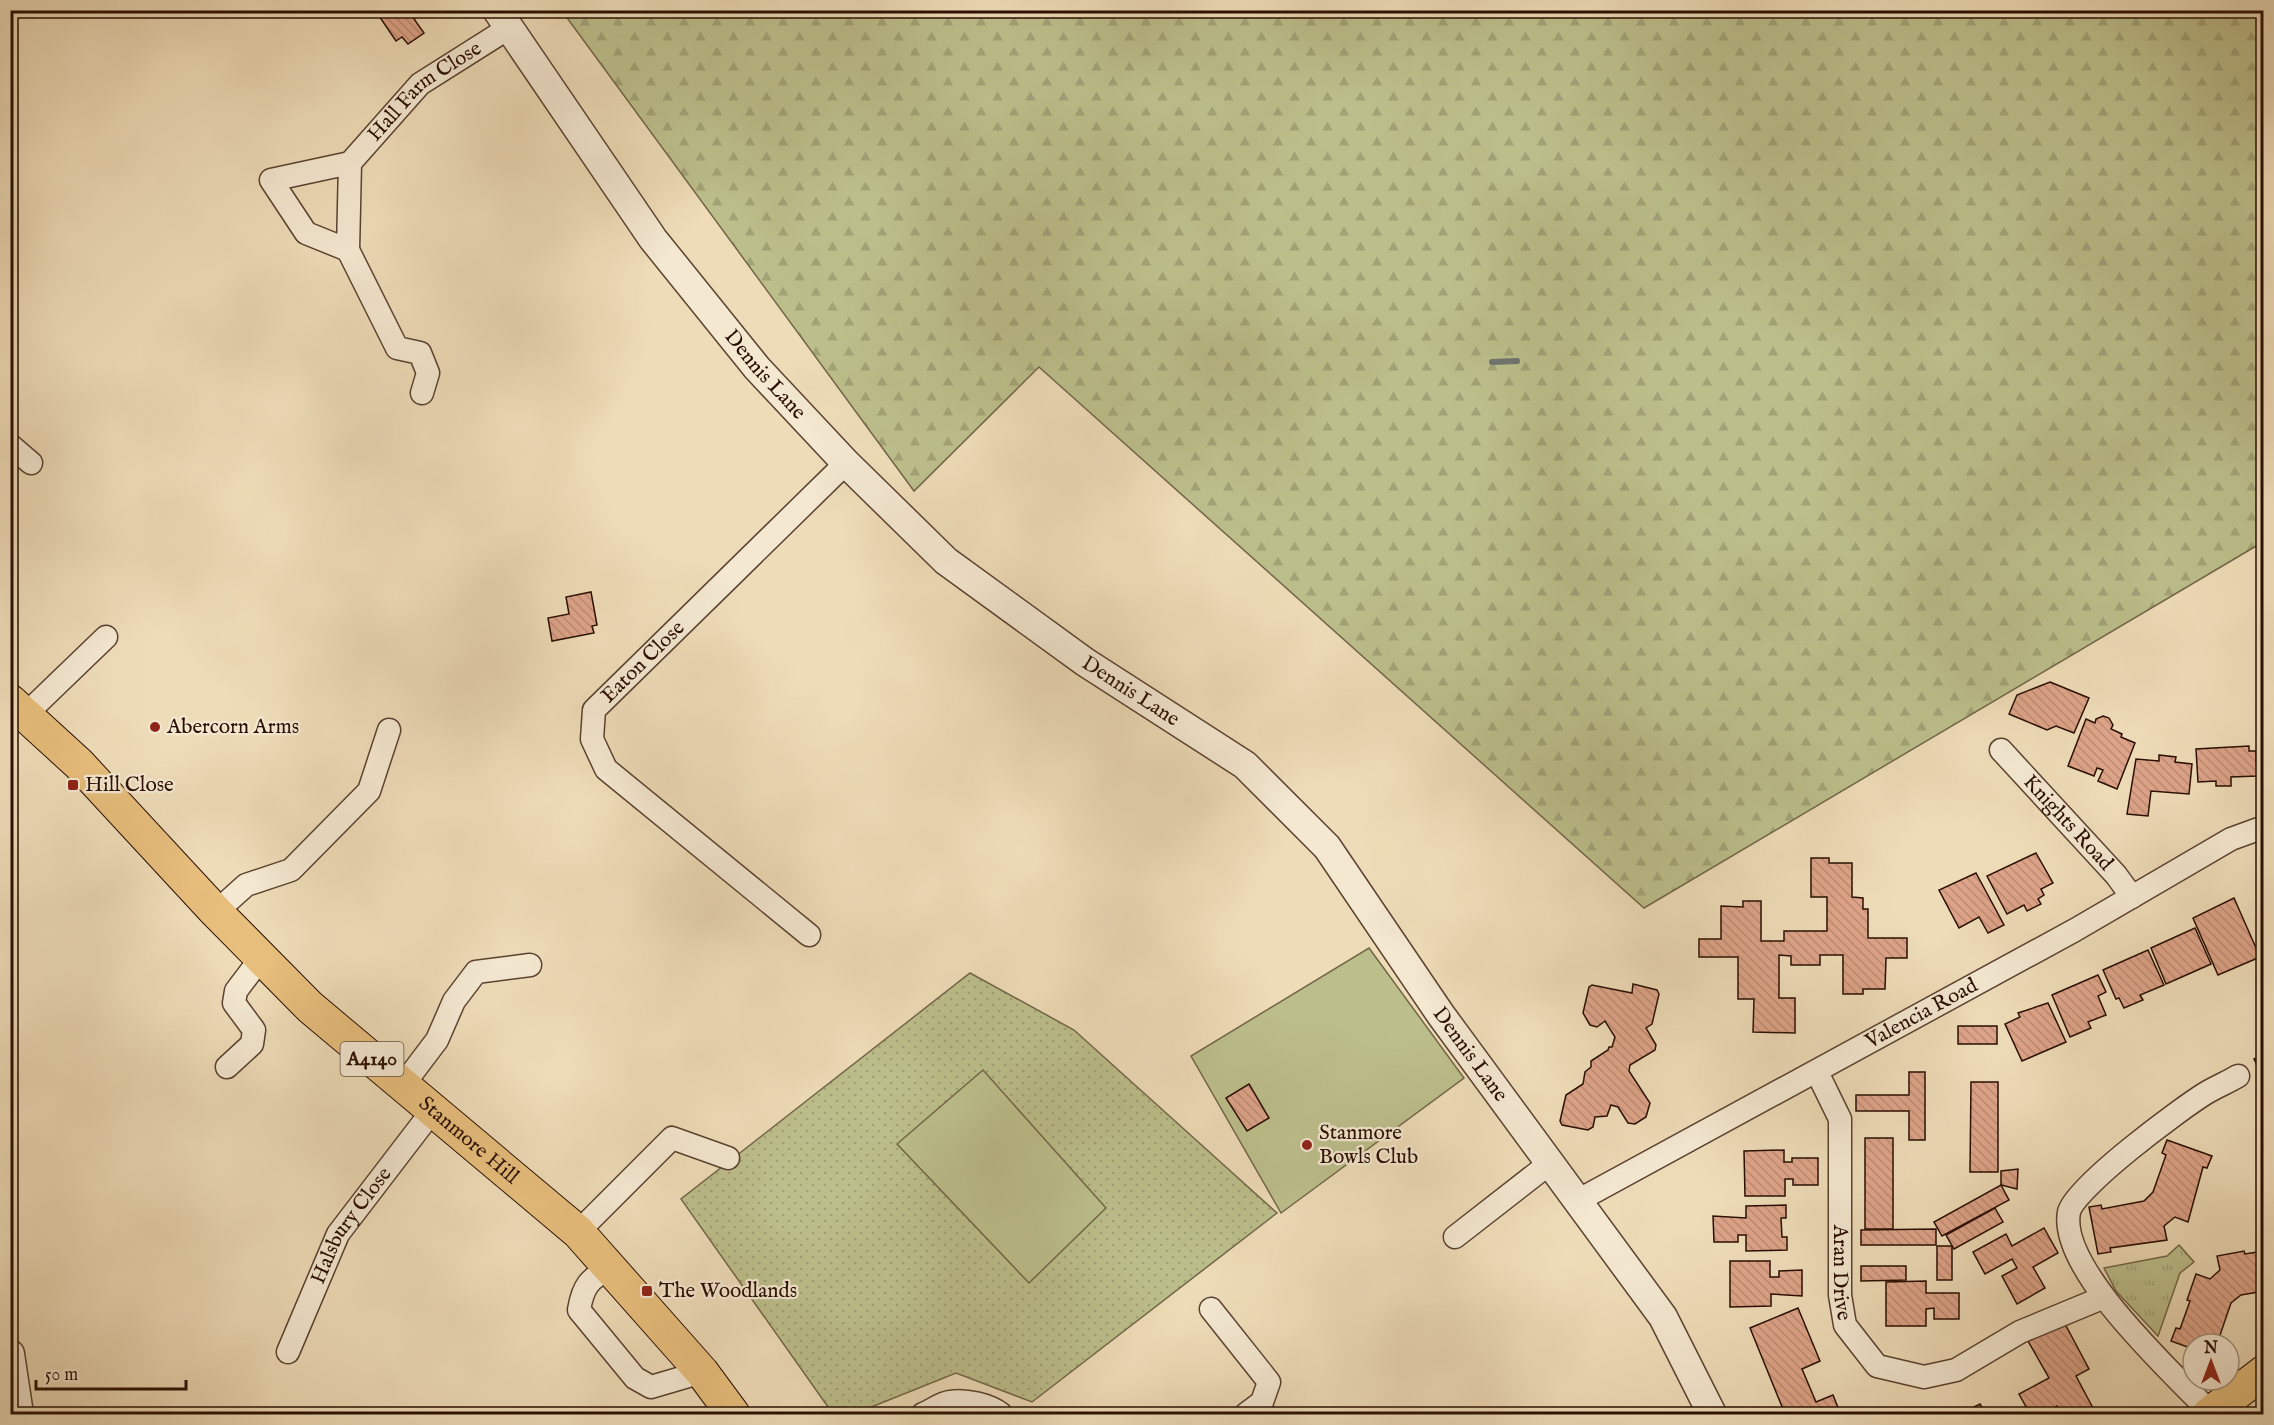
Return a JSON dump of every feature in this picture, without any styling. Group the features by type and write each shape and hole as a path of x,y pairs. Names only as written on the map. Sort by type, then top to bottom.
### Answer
{"main road":[{"name":"Stanmore Hill","path":"18,708 79,764 216,912 310,1007 578,1233 702,1372 733,1414"},
{"path":"2210,1414 2264,1372"}],"street":[{"name":"Hall Farm Close","path":"350,163 420,84 502,20"},
{"name":"Dennis Lane","path":"502,20 653,238 757,368 846,463 946,561 1085,662 1245,765 1327,847 1442,1015 1664,1317 1712,1414"},
{"path":"348,250 306,232 271,180 350,163 348,250 397,348 420,353 428,373 422,393"},
{"path":"10,445 31,463"},
{"name":"Eaton Close","path":"809,935 606,768 592,739 594,710 846,463"},
{"path":"18,708 106,637"},
{"path":"216,912 246,885 291,870 369,790 389,730"},
{"name":"Knights Road","path":"2001,750 2116,875 2132,897"},
{"name":"Valencia Road","path":"1579,1200 1775,1092 1817,1072 2132,897 2231,839 2264,827"},
{"path":"227,1067 252,1044 254,1030 234,1003 236,991 261,958"},
{"path":"403,1085 438,1040 454,1000 476,972 530,965"},
{"name":"Aran Drive","path":"1817,1072 1840,1119 1840,1296 1845,1326 1877,1366 1924,1377 1956,1370 2020,1332 2102,1298"},
{"path":"2210,1414 2102,1298 2079,1258 2070,1234 2069,1212 2075,1198 2143,1139 2206,1093 2238,1076"},
{"name":"Halsbury Close","path":"288,1353 338,1234 433,1110"},
{"path":"578,1233 672,1138 728,1158"},
{"path":"1455,1238 1550,1163"},
{"path":"610,1267 592,1277 582,1294 579,1310 635,1378 651,1387 702,1372"},
{"path":"1211,1309 1269,1383 1262,1402 1245,1414"},
{"path":"11,1359 19,1414"},
{"path":"924,1414 949,1401 972,1403 995,1409 1001,1414"}],"green space":[{"path":"562,11 2263,11 2263,542 1644,908 1039,367 914,491"},
{"name":"Stanmore Bowls Club","path":"1369,948 1464,1078 1281,1213 1191,1056"},
{"path":"970,973 1074,1030 1277,1213 1032,1402 956,1373 854,1414 833,1414 681,1199"},
{"path":"983,1070 1106,1208 1029,1283 897,1144"},
{"path":"2179,1245 2194,1262 2180,1273 2158,1336 2116,1291 2104,1268 2167,1256"}],"building":[{"path":"375,10 427,10 414,19 424,33 408,44 402,37 396,41"},
{"path":"591,592 597,625 592,626 594,633 552,641 548,618 569,614 566,597"},
{"path":"2050,682 2089,698 2074,733 2056,726 2047,730 2009,714 2017,695"},
{"path":"2103,716 2109,718 2113,725 2111,729 2122,734 2121,737 2135,743 2117,789 2098,781 2103,770 2097,768 2094,776 2068,766 2086,719 2095,723 2096,719"},
{"path":"2249,746 2249,751 2256,751 2257,776 2231,777 2231,786 2216,786 2216,781 2198,782 2196,749"},
{"path":"2264,748 2264,778 2257,780 2257,760 2261,759 2258,750"},
{"path":"2159,755 2176,757 2175,762 2192,764 2189,794 2151,791 2148,816 2127,814 2136,759 2159,761"},
{"path":"2036,853 2053,883 2041,889 2044,895 2038,899 2041,904 2027,911 2024,905 2007,914 1987,876"},
{"path":"1811,858 1829,858 1829,863 1852,863 1852,897 1863,898 1863,909 1868,909 1868,938 1907,938 1907,958 1886,958 1885,989 1863,989 1863,994 1843,994 1843,955 1820,955 1820,965 1791,965 1791,956 1779,955 1779,998 1795,998 1795,1033 1753,1032 1754,999 1738,999 1738,957 1699,957 1699,939 1721,939 1721,906 1743,907 1743,901 1761,901 1761,941 1784,941 1784,931 1827,931 1827,897 1811,897"},
{"path":"1976,873 2004,925 1988,933 1979,917 1959,928 1939,890"},
{"path":"2234,898 2260,957 2218,975 2193,918"},
{"path":"2195,928 2211,964 2166,984 2151,948"},
{"path":"2148,950 2164,985 2140,995 2143,1000 2124,1008 2119,998 2116,999 2103,970"},
{"path":"2098,975 2106,992 2098,996 2106,1015 2088,1022 2091,1028 2070,1037 2052,995"},
{"path":"1633,984 1657,990 1659,994 1652,1024 1646,1028 1656,1045 1655,1050 1630,1065 1629,1071 1650,1103 1646,1117 1635,1124 1628,1123 1618,1107 1611,1105 1607,1116 1595,1117 1593,1127 1588,1130 1562,1125 1560,1121 1566,1095 1583,1084 1585,1072 1591,1067 1591,1061 1612,1047 1615,1037 1605,1021 1597,1027 1590,1025 1583,1013 1589,987 1592,985 1632,993"},
{"path":"2048,1003 2066,1042 2022,1061 2005,1024 2020,1017 2018,1013"},
{"path":"1958,1026 1997,1026 1997,1044 1958,1044"},
{"path":"2264,1055 2264,1079 2254,1059"},
{"path":"1909,1072 1925,1072 1925,1140 1909,1140 1909,1111 1856,1111 1856,1095 1909,1095"},
{"path":"1971,1082 1998,1082 1998,1172 1970,1172"},
{"path":"1249,1084 1269,1118 1247,1131 1226,1098"},
{"path":"1865,1138 1893,1138 1893,1229 1865,1229"},
{"path":"2167,1140 2212,1156 2207,1168 2203,1167 2188,1222 2175,1217 2164,1226 2167,1240 2110,1248 2111,1252 2098,1254 2089,1207 2101,1205 2102,1209 2144,1201 2153,1192 2166,1155 2162,1153"},
{"path":"1784,1150 1784,1162 1792,1162 1792,1158 1818,1158 1818,1185 1793,1185 1793,1179 1785,1179 1785,1196 1745,1196 1744,1151"},
{"path":"2018,1169 2017,1189 2001,1185 2001,1171"},
{"path":"2001,1185 2009,1200 1942,1236 1934,1222"},
{"path":"1786,1205 1786,1218 1781,1218 1782,1237 1787,1237 1787,1250 1746,1251 1746,1235 1738,1235 1738,1242 1714,1242 1713,1216 1746,1218 1746,1206"},
{"path":"1995,1208 2003,1222 1954,1249 1946,1235"},
{"path":"2044,1228 2058,1253 2033,1267 2045,1288 2017,1304 2002,1276 2017,1268 2012,1259 1985,1274 1973,1252 2006,1234 2012,1246"},
{"path":"1936,1229 1936,1245 1861,1245 1861,1230"},
{"path":"1937,1246 1952,1246 1952,1280 1937,1280"},
{"path":"2244,1251 2245,1254 2264,1251 2264,1291 2241,1295 2231,1303 2221,1332 2181,1332 2181,1345 2171,1341 2176,1328 2180,1329 2196,1274 2210,1279 2220,1270 2217,1256"},
{"path":"1730,1261 1770,1261 1770,1277 1779,1277 1779,1271 1802,1270 1802,1296 1771,1294 1771,1306 1730,1307"},
{"path":"1861,1266 1906,1266 1906,1280 1861,1281"},
{"path":"1926,1281 1926,1293 1959,1293 1959,1319 1934,1319 1934,1308 1926,1309 1926,1326 1886,1326 1886,1282"},
{"path":"1798,1308 1820,1361 1802,1369 1816,1402 1833,1395 1839,1410 1830,1414 1785,1414 1750,1328"},
{"path":"2064,1322 2089,1369 2076,1376 2094,1410 2086,1414 2062,1414 2057,1406 2042,1414 2030,1414 2019,1394 2049,1378 2028,1341"},
{"path":"1980,1404 1986,1414 1960,1414"}],"waterway":[{"path":"1492,362 1517,361"}],"place":[{"name":"Abercorn Arms","path":"155,727"},
{"name":"Hill Close","path":"73,785"},
{"name":"Stanmore Bowls Club","path":"1307,1145"},
{"name":"The Woodlands","path":"647,1291"}]}
